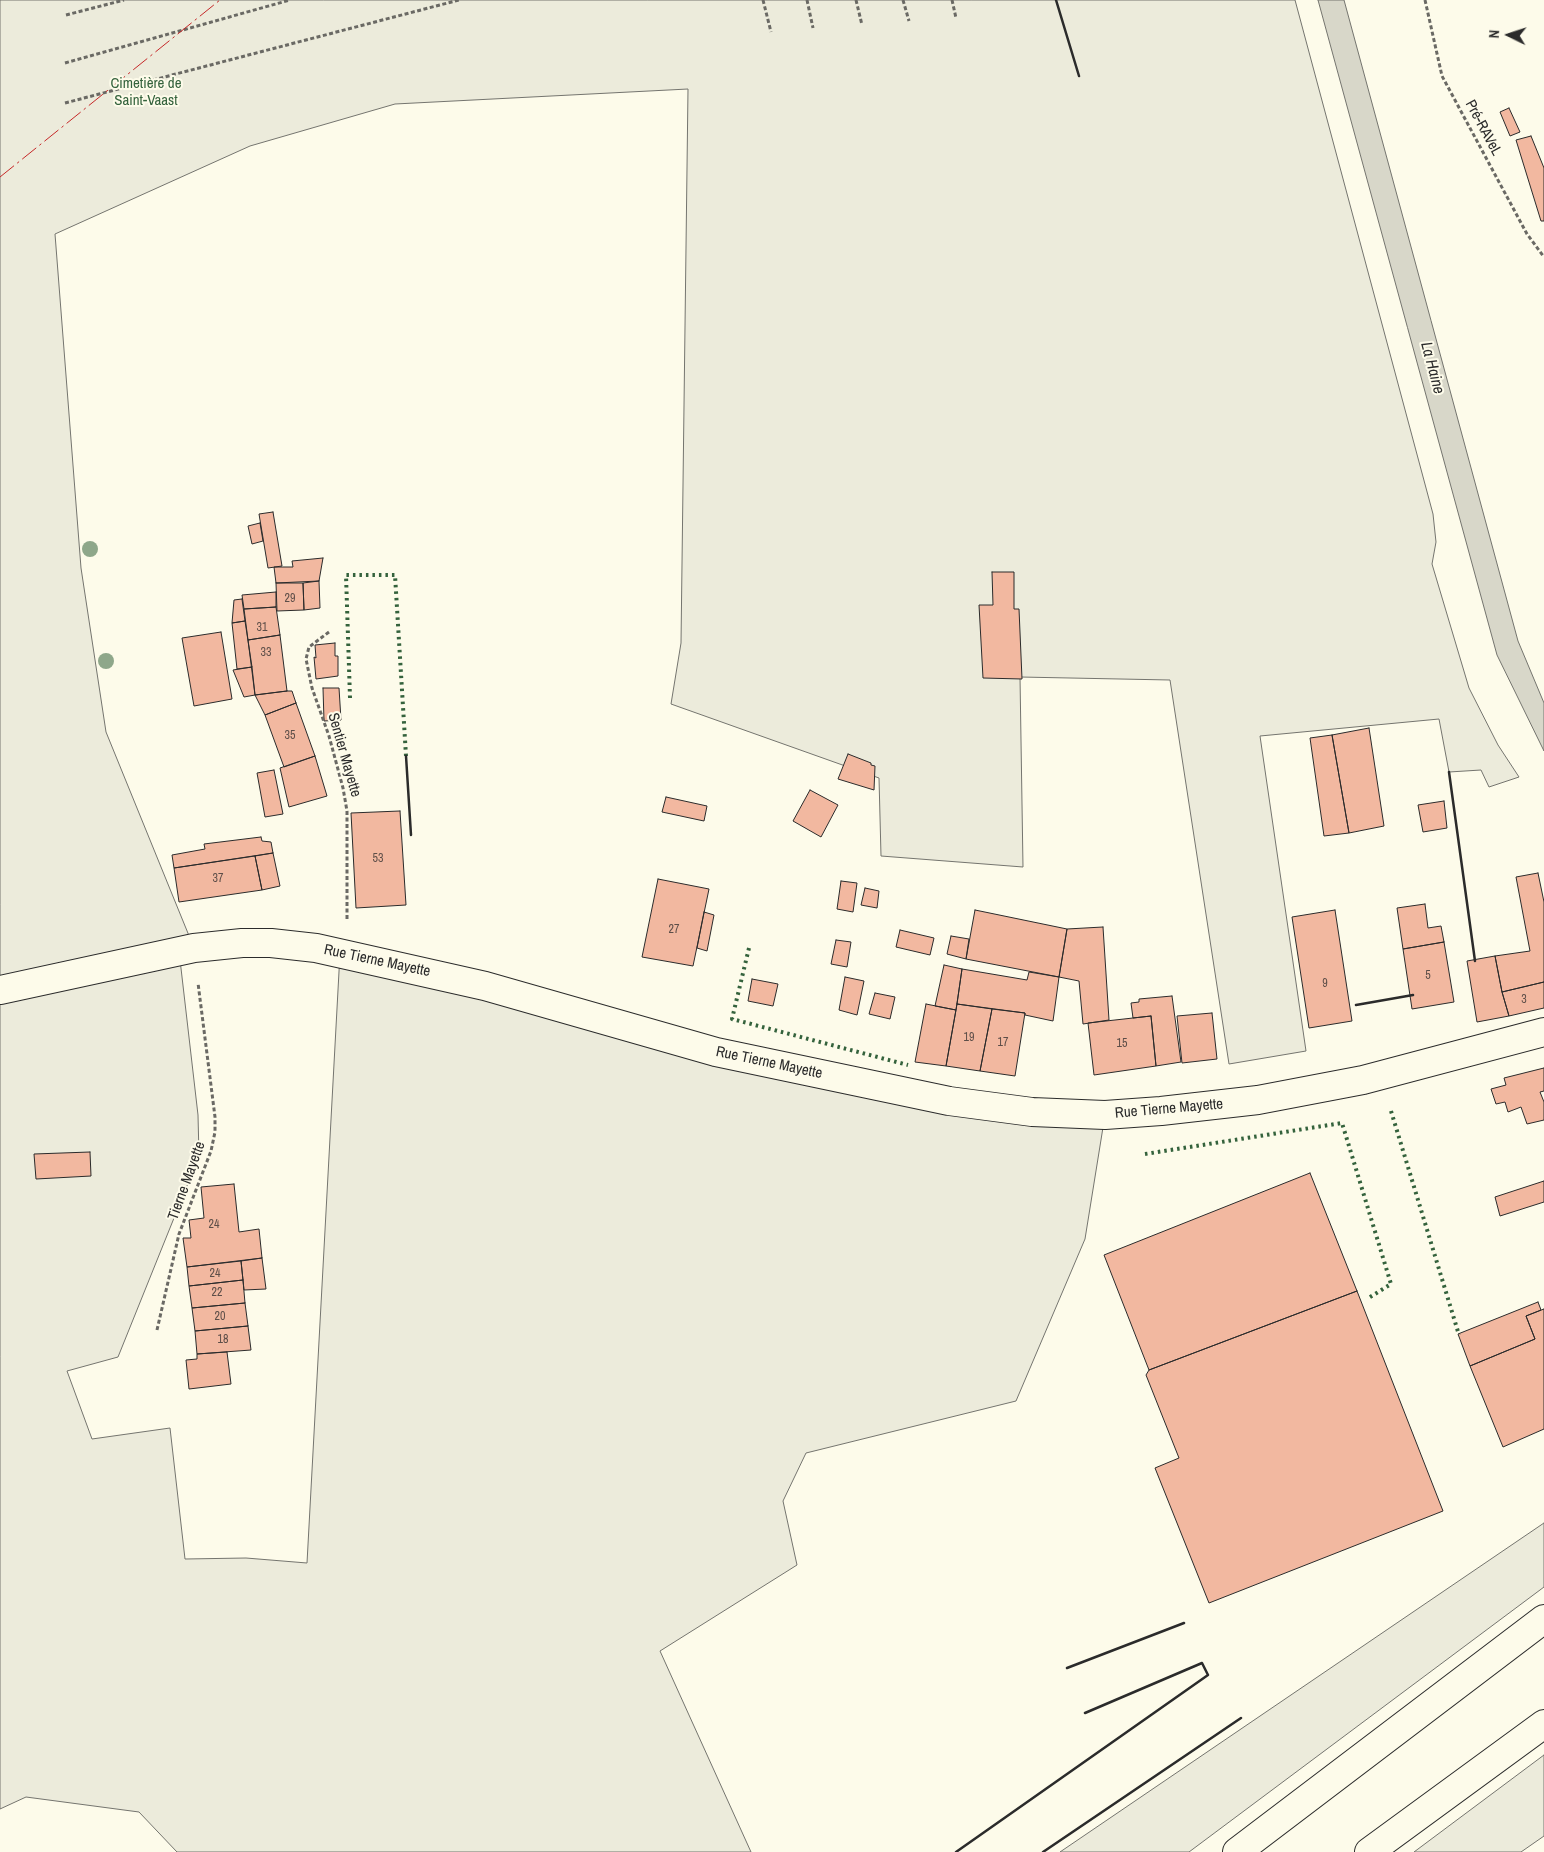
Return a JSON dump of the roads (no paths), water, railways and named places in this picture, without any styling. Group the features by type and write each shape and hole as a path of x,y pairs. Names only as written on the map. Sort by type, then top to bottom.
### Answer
{"main road":[{"name":"Rue Tierne Mayette","path":"0,990 194,948 242,943 271,943 316,948 485,986 716,1052 950,1101 1032,1112 1105,1115 1258,1100 1363,1080 1544,1032"},
{"path":"1237,1852 1544,1619"},
{"path":"1370,1852 1544,1724"}],"water":[{"name":"La Haine","path":"1318,0 1344,0 1518,641 1544,703 1544,751 1497,655"}],"park label":[{"name":"Cimetière de Saint-Vaast","path":"146,92"}]}
